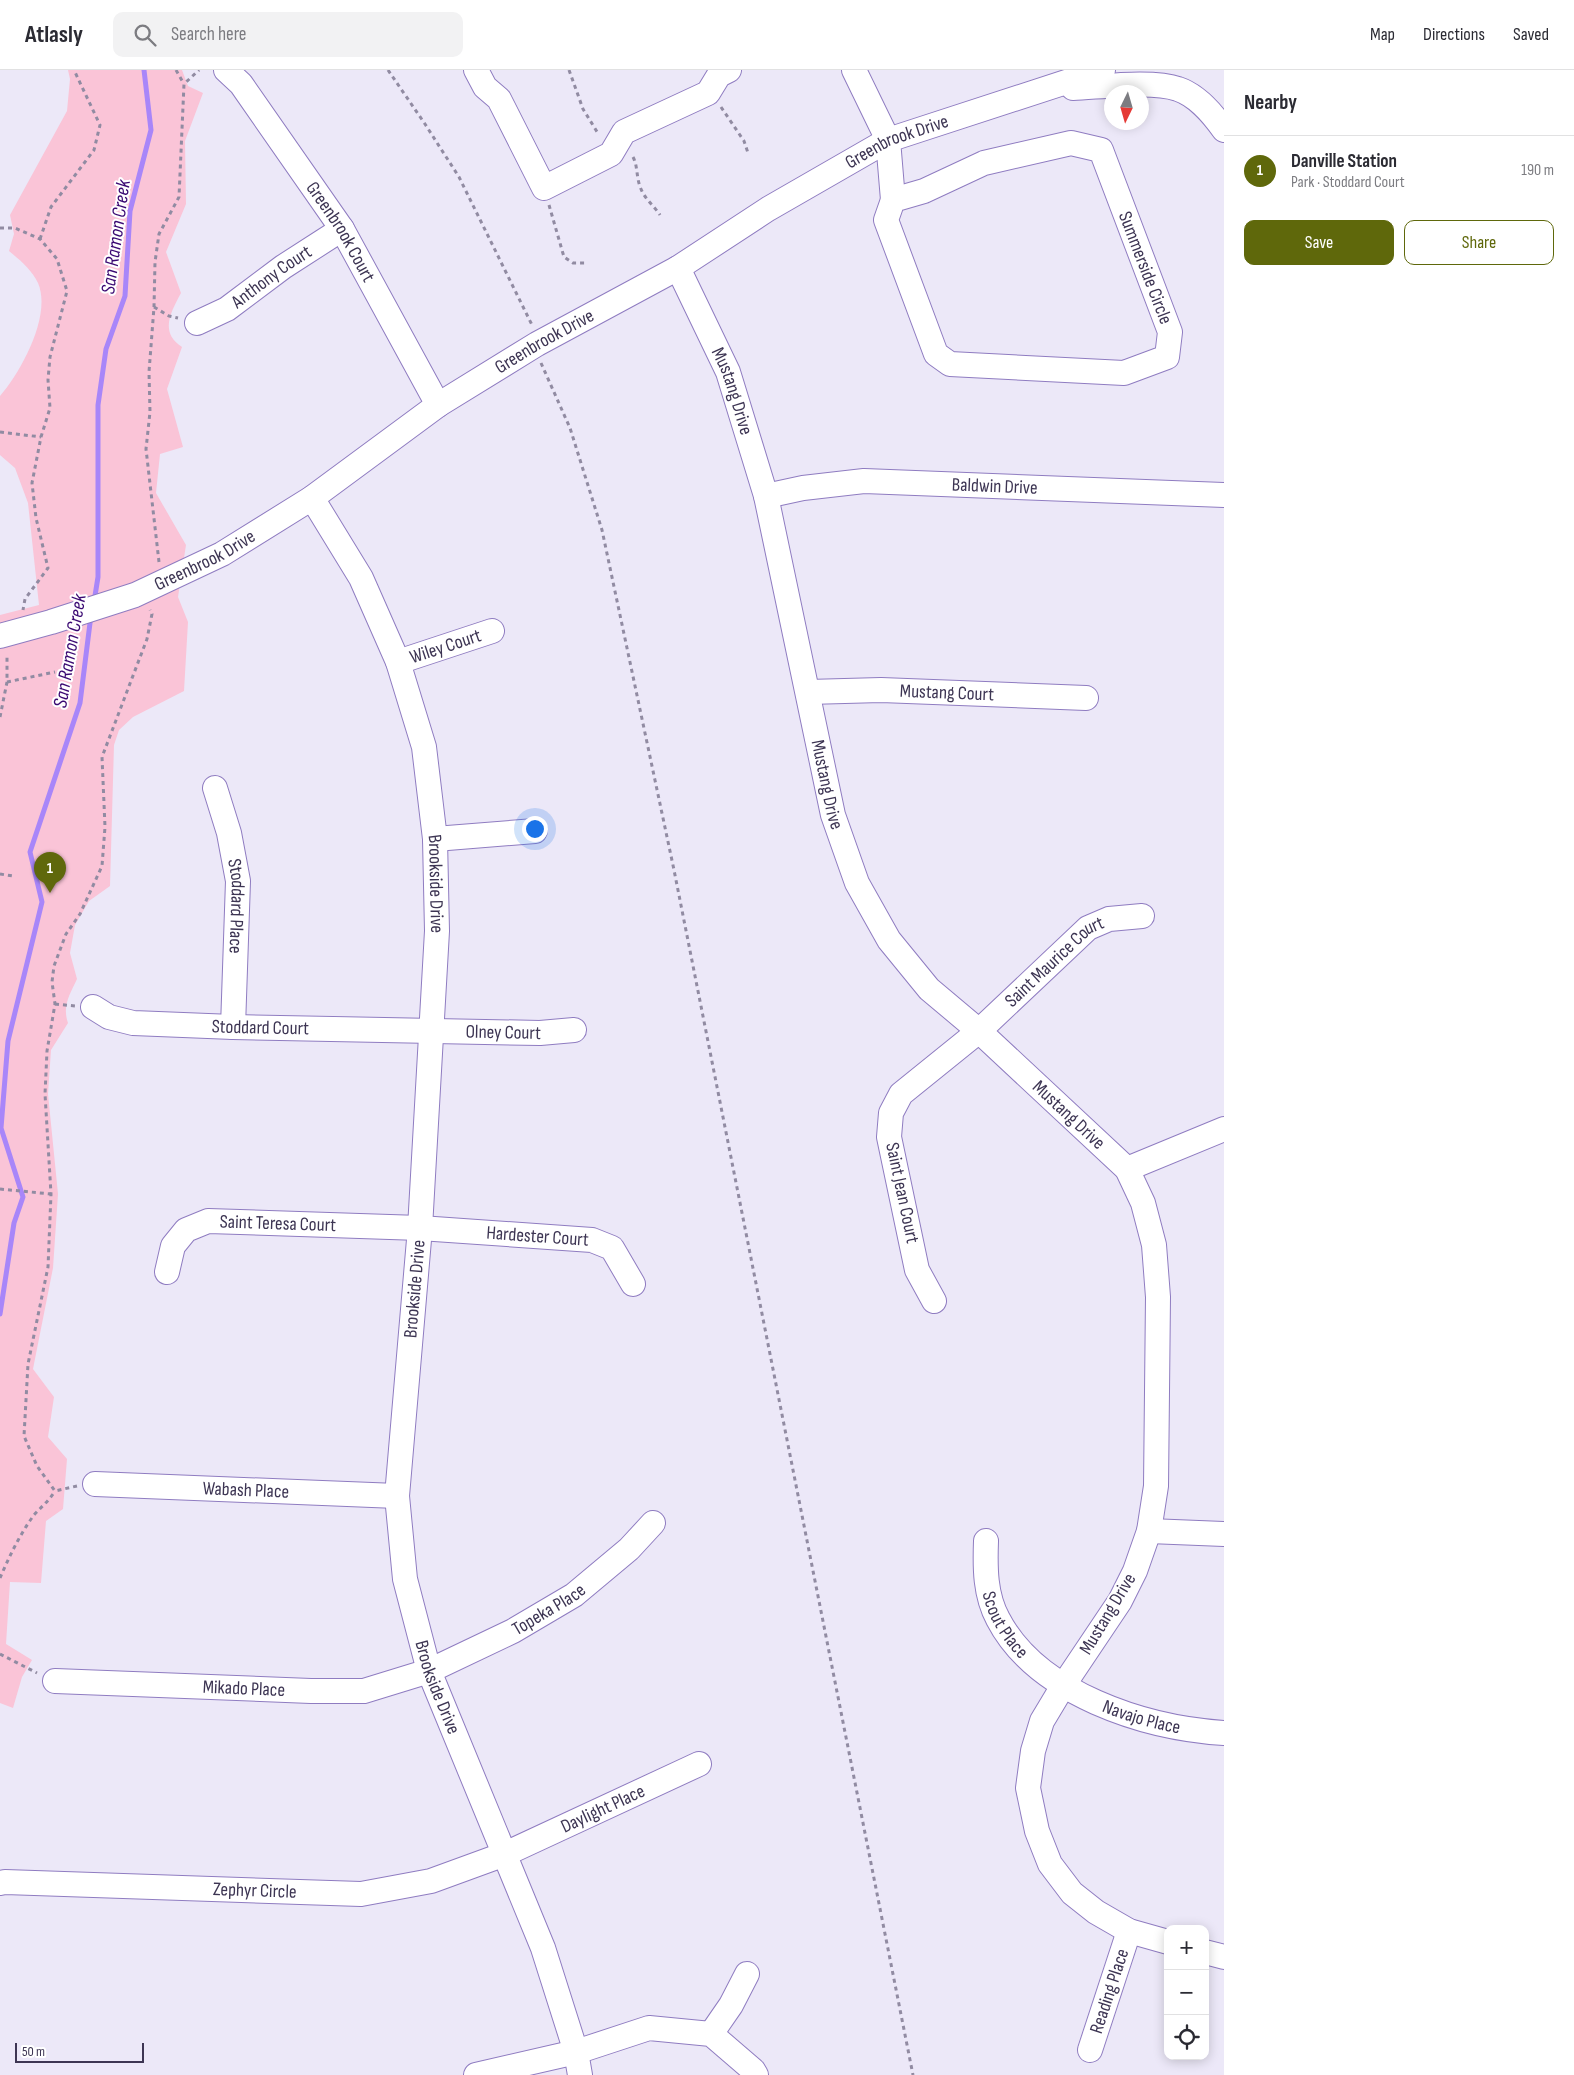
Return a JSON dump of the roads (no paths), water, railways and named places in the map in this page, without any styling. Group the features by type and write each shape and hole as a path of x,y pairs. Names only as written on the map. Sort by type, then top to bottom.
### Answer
{"street":[{"name":"Greenbrook Court","path":"226,70 241,84 342,229 438,405"},
{"path":"476,70 485,87 500,99 544,188 616,146 624,132 708,93 719,75 729,70"},
{"path":"854,70 888,140"},
{"path":"1044,90 1078,70"},
{"name":"Greenbrook Drive","path":"3,646 51,622 143,602 312,498 438,405 537,344 678,268 768,209 888,140 1103,70"},
{"path":"1044,90 1152,85 1177,88 1196,99 1224,130"},
{"name":"Summerside Circle","path":"888,140 893,200 886,220 936,354 950,364 1124,373 1167,357 1170,332 1101,150 1071,143 984,163 924,191 893,200"},
{"name":"Anthony Court","path":"198,323 227,310 283,266 342,229"},
{"name":"Mustang Drive","path":"678,268 728,372 766,496 833,815 857,882 889,940 929,989 979,1031 1126,1169 1143,1204 1154,1246 1158,1297 1156,1486 1149,1531 1135,1571 1120,1601 1063,1686 1042,1722 1033,1750 1028,1788 1037,1830 1050,1864 1072,1893 1096,1912 1129,1931 1164,1941"},
{"name":"Baldwin Drive","path":"766,496 803,488 864,481 1224,495"},
{"name":"Brookside Drive","path":"312,498 361,578 398,662 424,748 435,839 437,931 420,1228 397,1496 405,1579 429,1671 543,1948 576,2052 580,2075"},
{"name":"Wiley Court","path":"398,662 492,631"},
{"name":"Mustang Court","path":"808,692 881,690 1086,698"},
{"name":"Stoddard Place","path":"215,788 229,833 238,882 234,1027"},
{"path":"435,839 535,830"},
{"name":"Saint Maurice Court","path":"979,1031 1088,928 1109,920 1142,916"},
{"name":"Stoddard Court","path":"93,1007 108,1017 133,1022 234,1027 431,1032"},
{"name":"Olney Court","path":"431,1032 540,1033 574,1030"},
{"name":"Saint Jean Court","path":"934,1301 918,1270 889,1137 891,1113 901,1094 979,1031"},
{"path":"1126,1169 1224,1129"},
{"name":"Saint Teresa Court","path":"167,1272 173,1246 186,1230 208,1221 420,1228"},
{"name":"Hardester Court","path":"420,1228 592,1240 612,1248 633,1284"},
{"name":"Wabash Place","path":"95,1484 397,1496"},
{"name":"Topeka Place","path":"429,1671 513,1631 574,1594 629,1549 653,1523"},
{"path":"1149,1531 1224,1534"},
{"name":"Scout Place","path":"986,1541 985,1580 997,1618 1010,1640 1034,1663 1063,1686"},
{"name":"Mikado Place","path":"55,1681 311,1691 364,1691 429,1671"},
{"name":"Navajo Place","path":"1063,1686 1117,1711 1153,1723 1192,1731 1224,1733"},
{"name":"Daylight Place","path":"504,1854 700,1764"},
{"name":"Zephyr Circle","path":"0,1883 361,1894 432,1880 504,1854"},
{"name":"Reading Place","path":"1090,2050 1129,1931"},
{"path":"1209,1953 1224,1957"},
{"path":"711,2034 747,1974"},
{"path":"476,2075 576,2052 649,2028 711,2034 753,2070 756,2075"}],"waterway":[{"name":"San Ramon Creek","path":"94,602 98,577 98,405 106,349 125,296 130,211 151,130 144,70"},
{"name":"San Ramon Creek","path":"0,1314 14,1223 23,1197 1,1128 8,1041 42,902 30,852 80,703 91,615"}],"place":[{"name":"Danville Station","path":"50,893"}]}
